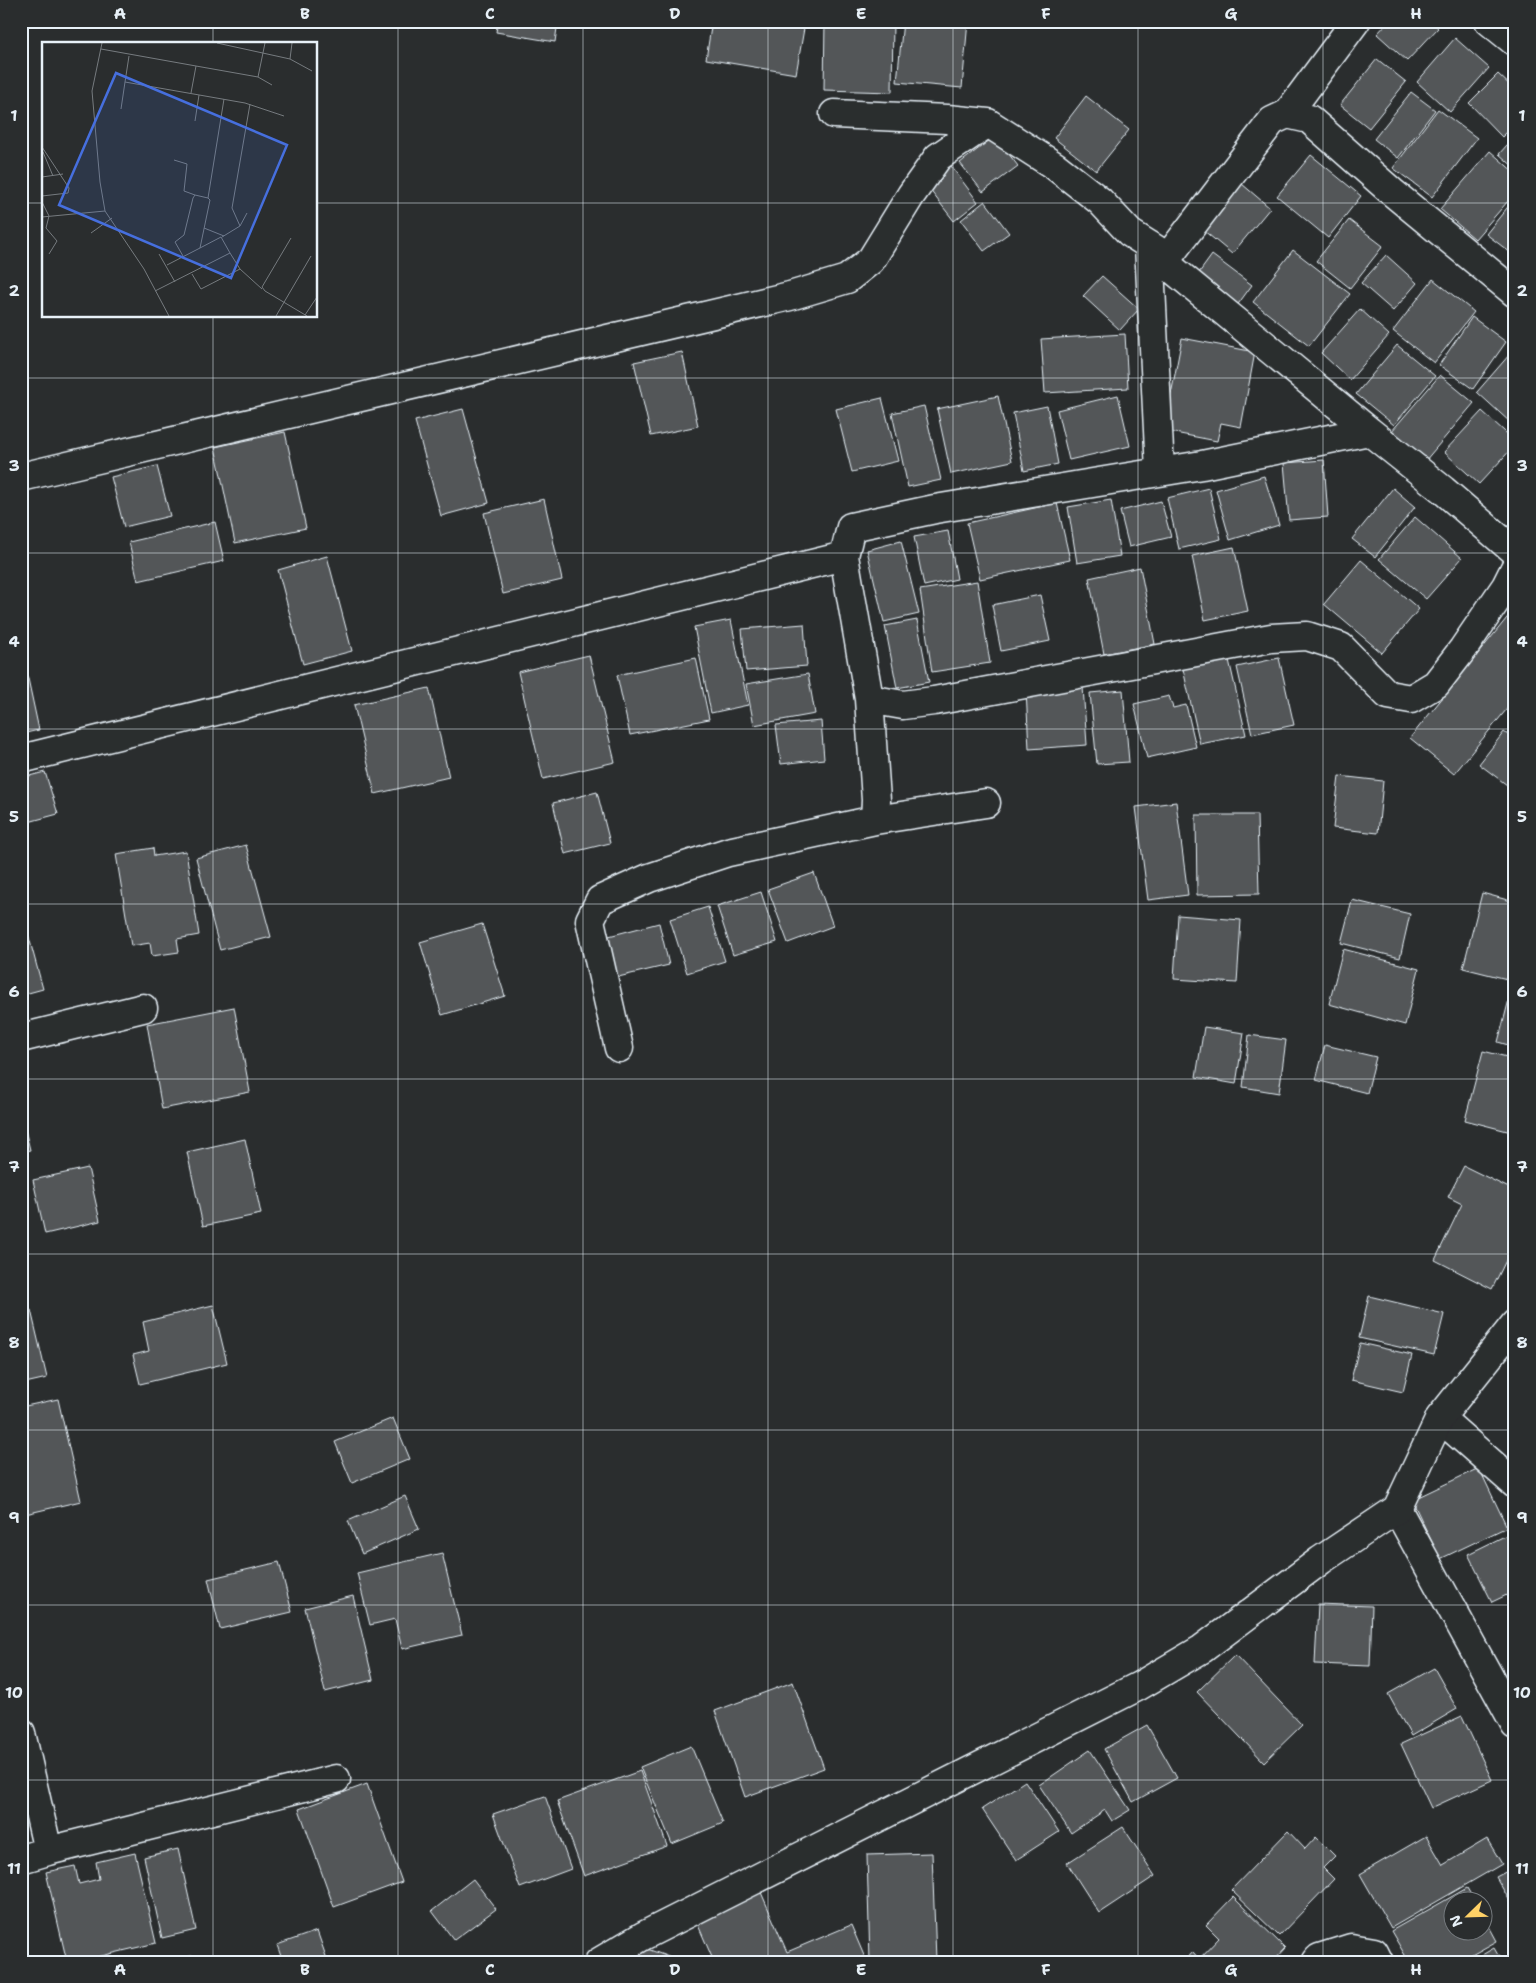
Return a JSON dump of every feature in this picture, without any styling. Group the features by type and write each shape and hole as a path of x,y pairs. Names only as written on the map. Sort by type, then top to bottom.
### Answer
{"street":[{"path":"1160,471 1159,251 1272,121 1287,114 1356,21"},
{"path":"1489,21 1515,42"},
{"path":"834,114 947,119 988,123 1055,166 1100,202 1130,233 1159,251 1170,267 1181,277 1515,552"},
{"path":"1287,114 1309,118 1392,192 1515,293"},
{"path":"21,477 790,296 847,279 871,260 911,195 938,157 988,123"},
{"path":"875,820 876,800 869,699 844,556 851,527 935,509 1202,465 1369,431"},
{"path":"21,759 844,556"},
{"path":"869,699 903,706 1271,638 1307,636 1340,647 1388,695 1411,698 1436,684 1463,650 1506,586 1515,568"},
{"path":"620,1048 590,920 600,900 649,878 728,852 875,820 986,803"},
{"path":"21,1038 143,1008"},
{"path":"599,1962 643,1936 1139,1686 1202,1649 1321,1560 1397,1509 1440,1418 1515,1324"},
{"path":"1440,1418 1515,1484"},
{"path":"1397,1509 1515,1724"},
{"path":"21,1733 48,1852"},
{"path":"21,1859 336,1779"},
{"path":"1316,1962 1319,1958 1351,1948 1374,1952 1380,1962"}],"building":[{"path":"498,21 558,21 555,42 496,32"},
{"path":"712,21 791,21 805,23 796,74 706,59"},
{"path":"825,21 893,21 892,92 824,90"},
{"path":"903,21 968,21 962,88 897,82"},
{"path":"1389,21 1431,21 1438,28 1407,61 1377,34"},
{"path":"1455,38 1489,68 1450,112 1417,82"},
{"path":"1377,59 1406,82 1369,128 1340,105"},
{"path":"1498,74 1515,90 1515,124 1502,137 1469,103"},
{"path":"1411,92 1435,110 1398,158 1374,139"},
{"path":"1086,96 1129,130 1096,171 1054,138"},
{"path":"1438,109 1477,138 1432,197 1393,168"},
{"path":"995,136 1018,166 983,192 960,163"},
{"path":"1515,136 1515,168 1499,154"},
{"path":"1490,151 1515,173 1515,193 1475,239 1440,209"},
{"path":"1311,155 1361,196 1328,238 1277,196"},
{"path":"951,166 978,202 954,221 926,185"},
{"path":"1242,184 1270,208 1232,254 1203,230"},
{"path":"1515,198 1515,256 1486,234"},
{"path":"985,201 1009,233 984,251 961,220"},
{"path":"1349,220 1383,246 1350,288 1316,261"},
{"path":"1293,250 1350,294 1309,346 1253,302"},
{"path":"1212,255 1252,285 1236,307 1196,277"},
{"path":"1386,255 1417,283 1393,311 1361,283"},
{"path":"1102,276 1139,309 1120,330 1083,296"},
{"path":"1433,279 1474,312 1434,363 1393,331"},
{"path":"1360,309 1389,335 1350,380 1321,353"},
{"path":"1472,317 1506,342 1473,389 1439,365"},
{"path":"1125,334 1128,388 1045,393 1041,339"},
{"path":"1182,338 1255,352 1241,427 1221,423 1217,441 1164,431"},
{"path":"1397,345 1435,376 1394,425 1356,394"},
{"path":"682,352 698,426 651,436 634,362"},
{"path":"1510,354 1515,358 1515,418 1511,423 1477,392"},
{"path":"1440,375 1474,403 1425,461 1391,432"},
{"path":"1118,395 1130,446 1069,460 1057,410"},
{"path":"998,396 1012,461 951,474 937,409"},
{"path":"882,398 898,461 852,472 836,409"},
{"path":"924,406 941,480 908,487 892,413"},
{"path":"1047,406 1058,464 1024,471 1013,413"},
{"path":"463,409 489,503 441,516 415,421"},
{"path":"1482,411 1515,441 1515,445 1479,484 1444,452"},
{"path":"285,432 306,528 235,543 215,447"},
{"path":"1324,460 1328,517 1289,520 1284,463"},
{"path":"157,466 170,516 124,527 111,477"},
{"path":"1264,476 1279,525 1230,540 1216,490"},
{"path":"1209,488 1221,539 1179,549 1167,498"},
{"path":"1393,488 1415,507 1375,557 1352,539"},
{"path":"544,499 562,580 503,594 484,513"},
{"path":"1111,500 1120,556 1077,563 1068,507"},
{"path":"1161,501 1171,537 1129,547 1120,511"},
{"path":"1057,503 1070,560 980,579 967,523"},
{"path":"1515,509 1515,520 1510,515"},
{"path":"1415,517 1462,558 1426,599 1379,559"},
{"path":"215,522 224,561 138,581 129,542"},
{"path":"948,531 957,579 924,586 914,537"},
{"path":"901,541 919,614 884,622 867,550"},
{"path":"1234,547 1248,611 1205,620 1192,556"},
{"path":"327,556 352,651 303,664 278,570"},
{"path":"1361,560 1419,609 1382,653 1324,604"},
{"path":"1140,567 1155,644 1104,654 1089,578"},
{"path":"977,581 990,663 932,672 920,590"},
{"path":"1040,595 1050,641 1001,651 992,605"},
{"path":"1515,608 1515,699 1454,774 1410,738"},
{"path":"731,620 748,705 711,713 694,627"},
{"path":"917,620 929,682 897,688 885,626"},
{"path":"804,624 807,666 746,671 742,629"},
{"path":"589,655 615,762 543,779 518,672"},
{"path":"696,658 709,719 630,735 617,675"},
{"path":"1279,658 1294,725 1252,734 1237,667"},
{"path":"1229,660 1246,735 1200,744 1183,669"},
{"path":"27,674 39,730 21,734 21,675"},
{"path":"808,674 815,714 754,725 746,684"},
{"path":"1083,687 1087,745 1029,749 1026,690"},
{"path":"429,688 449,777 375,794 354,705"},
{"path":"1123,690 1129,762 1097,764 1090,693"},
{"path":"1169,696 1173,708 1186,705 1196,747 1147,758 1134,704"},
{"path":"821,721 824,759 781,764 776,725"},
{"path":"1504,732 1515,740 1515,791 1479,764"},
{"path":"45,772 58,814 21,824 21,778"},
{"path":"1339,776 1383,781 1378,833 1333,828"},
{"path":"597,792 610,843 565,854 553,803"},
{"path":"1176,802 1188,895 1148,900 1136,807"},
{"path":"1196,815 1257,815 1259,894 1197,895"},
{"path":"246,845 271,937 220,950 196,858"},
{"path":"153,848 154,856 186,851 199,935 177,939 179,952 152,956 150,943 131,946 116,854"},
{"path":"814,873 833,926 788,943 768,889"},
{"path":"761,892 777,942 733,955 717,906"},
{"path":"1482,893 1515,902 1515,981 1463,968"},
{"path":"1352,900 1410,914 1400,958 1341,943"},
{"path":"708,907 725,961 687,973 670,919"},
{"path":"21,908 43,989 21,995"},
{"path":"1178,915 1241,920 1237,983 1174,979"},
{"path":"659,923 669,965 614,978 605,937"},
{"path":"482,924 505,996 442,1015 420,942"},
{"path":"1343,949 1419,969 1405,1025 1329,1004"},
{"path":"1513,984 1515,985 1515,1047 1498,1042"},
{"path":"234,1007 250,1092 162,1109 147,1024"},
{"path":"1204,1027 1244,1033 1236,1084 1196,1077"},
{"path":"1249,1035 1286,1040 1279,1093 1243,1087"},
{"path":"1325,1045 1376,1057 1367,1093 1316,1080"},
{"path":"1483,1051 1515,1059 1515,1133 1465,1120"},
{"path":"21,1113 30,1150 21,1152"},
{"path":"245,1139 261,1214 203,1226 187,1152"},
{"path":"1464,1166 1515,1191 1515,1242 1492,1289 1435,1260 1462,1204 1448,1197"},
{"path":"88,1168 100,1221 45,1234 33,1180"},
{"path":"1369,1296 1444,1314 1434,1355 1359,1338"},
{"path":"213,1305 227,1363 140,1384 133,1355 149,1351 143,1322"},
{"path":"31,1310 47,1378 21,1384 21,1312"},
{"path":"1360,1343 1412,1355 1403,1392 1351,1380"},
{"path":"58,1399 81,1501 21,1515 21,1407"},
{"path":"393,1418 410,1459 352,1483 335,1442"},
{"path":"1479,1468 1507,1527 1440,1559 1412,1500"},
{"path":"405,1496 419,1529 362,1554 348,1521"},
{"path":"1515,1531 1515,1591 1492,1602 1468,1554"},
{"path":"442,1553 462,1635 402,1649 395,1619 370,1625 357,1573"},
{"path":"279,1562 292,1612 220,1629 208,1579"},
{"path":"353,1596 373,1680 325,1692 305,1608"},
{"path":"1318,1604 1372,1606 1370,1666 1315,1664"},
{"path":"1235,1655 1302,1725 1264,1762 1197,1692"},
{"path":"1434,1668 1457,1709 1411,1736 1388,1694"},
{"path":"793,1682 824,1768 745,1797 715,1711"},
{"path":"1462,1716 1492,1780 1431,1808 1401,1744"},
{"path":"1147,1725 1177,1778 1133,1802 1104,1749"},
{"path":"691,1746 723,1823 672,1844 640,1767"},
{"path":"1090,1750 1130,1810 1112,1821 1105,1810 1071,1833 1039,1785"},
{"path":"640,1771 667,1846 584,1876 557,1801"},
{"path":"1025,1781 1059,1832 1016,1860 982,1809"},
{"path":"367,1784 402,1882 334,1907 299,1809"},
{"path":"545,1796 571,1869 520,1888 493,1814"},
{"path":"1123,1827 1155,1876 1099,1913 1067,1863"},
{"path":"1288,1831 1305,1849 1316,1837 1335,1856 1323,1868 1334,1879 1279,1936 1231,1890"},
{"path":"1426,1836 1443,1865 1487,1839 1502,1864 1457,1890 1444,1890 1444,1897 1391,1928 1360,1874"},
{"path":"178,1849 196,1930 162,1938 144,1857"},
{"path":"135,1853 156,1943 76,1962 67,1962 46,1872 75,1866 79,1884 99,1879 96,1862"},
{"path":"932,1853 936,1960 870,1961 867,1855"},
{"path":"1515,1867 1515,1910 1496,1877"},
{"path":"473,1879 496,1909 454,1940 432,1911"},
{"path":"760,1890 787,1952 851,1925 865,1958 857,1962 714,1962 695,1918"},
{"path":"1233,1897 1285,1948 1272,1962 1184,1962 1193,1952 1199,1959 1219,1938 1206,1925"},
{"path":"1444,1901 1444,1940 1494,1940 1494,1935 1497,1941 1459,1962 1409,1962 1391,1931"},
{"path":"317,1931 328,1962 283,1962 277,1945"},
{"path":"642,1947 682,1962 637,1962"},
{"path":"1494,1948 1502,1962 1470,1962"},
{"path":"193,1956 194,1962 152,1962 152,1960"}]}
